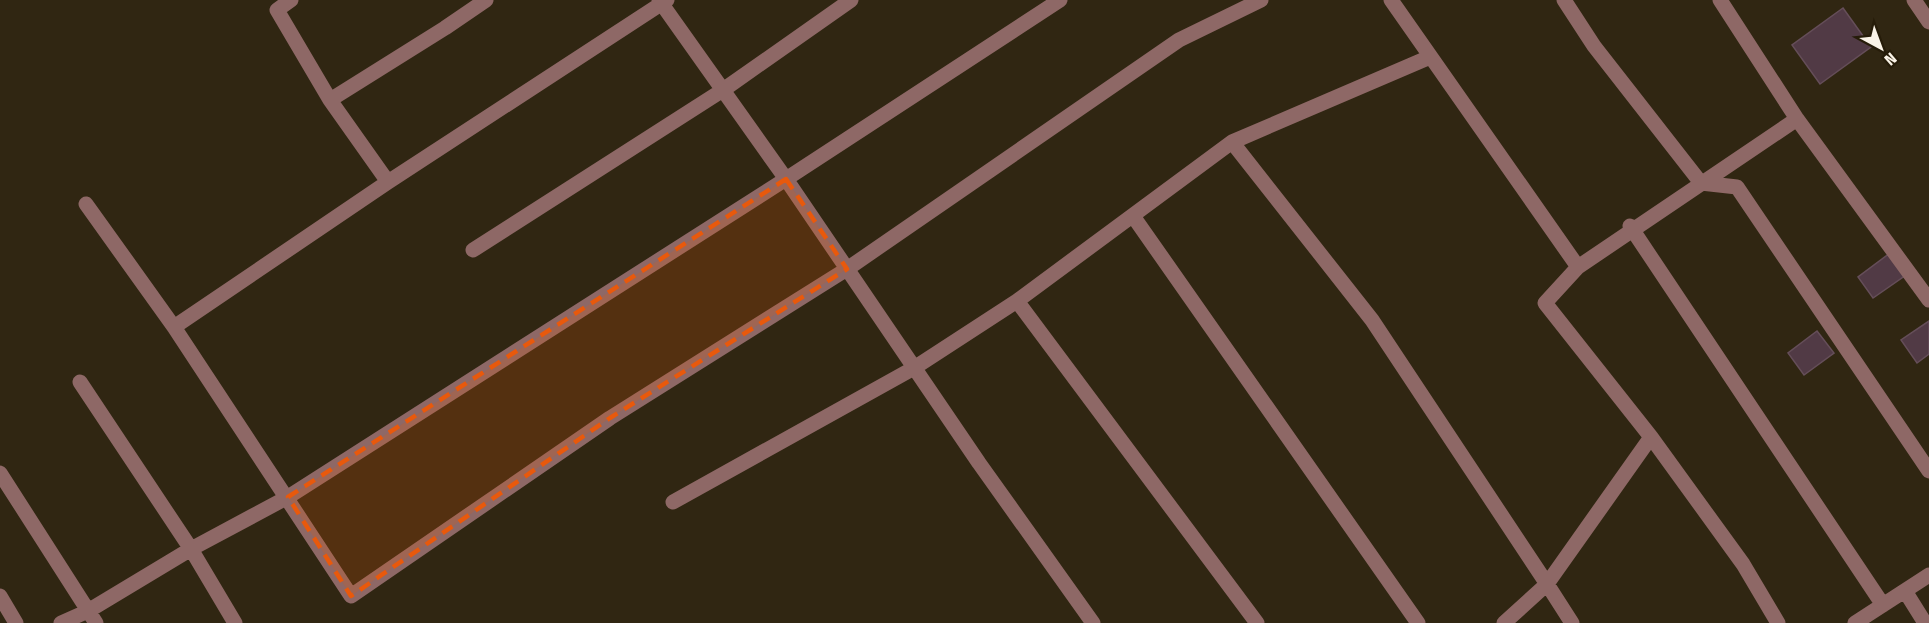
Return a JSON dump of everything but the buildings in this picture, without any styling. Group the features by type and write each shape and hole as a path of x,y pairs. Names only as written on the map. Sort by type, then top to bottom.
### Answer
{"street":[{"path":"291,0 277,10 330,100 388,182"},
{"path":"330,100 486,0"},
{"path":"473,250 723,90 851,0"},
{"path":"61,623 92,617 191,549 288,497 786,179 1060,0"},
{"path":"86,204 174,327 351,596 610,418 847,269 1179,40 1261,0"},
{"path":"1391,0 1578,267"},
{"path":"1564,0 1594,46 1701,183 1737,187 1929,471"},
{"path":"1720,0 1797,119 1929,300"},
{"path":"1914,0 1929,22"},
{"path":"174,327 388,182 663,1 979,464 1094,623"},
{"path":"673,502 914,368 1017,301 1232,142 1430,57"},
{"path":"1778,623 1743,564 1651,437 1545,303 1578,267 1631,228 1797,119"},
{"path":"1232,142 1372,321 1572,623"},
{"path":"1133,216 1418,623"},
{"path":"1631,228 1883,605"},
{"path":"1017,301 1257,623"},
{"path":"80,382 191,549 235,623"},
{"path":"1504,623 1547,584 1651,437"},
{"path":"0,473 92,617"},
{"path":"1855,623 1929,575"},
{"path":"1905,591 1925,623"},
{"path":"0,596 16,623"}],"highlighted area":[{"path":"786,179 847,269 610,418 351,596 288,497"}]}
